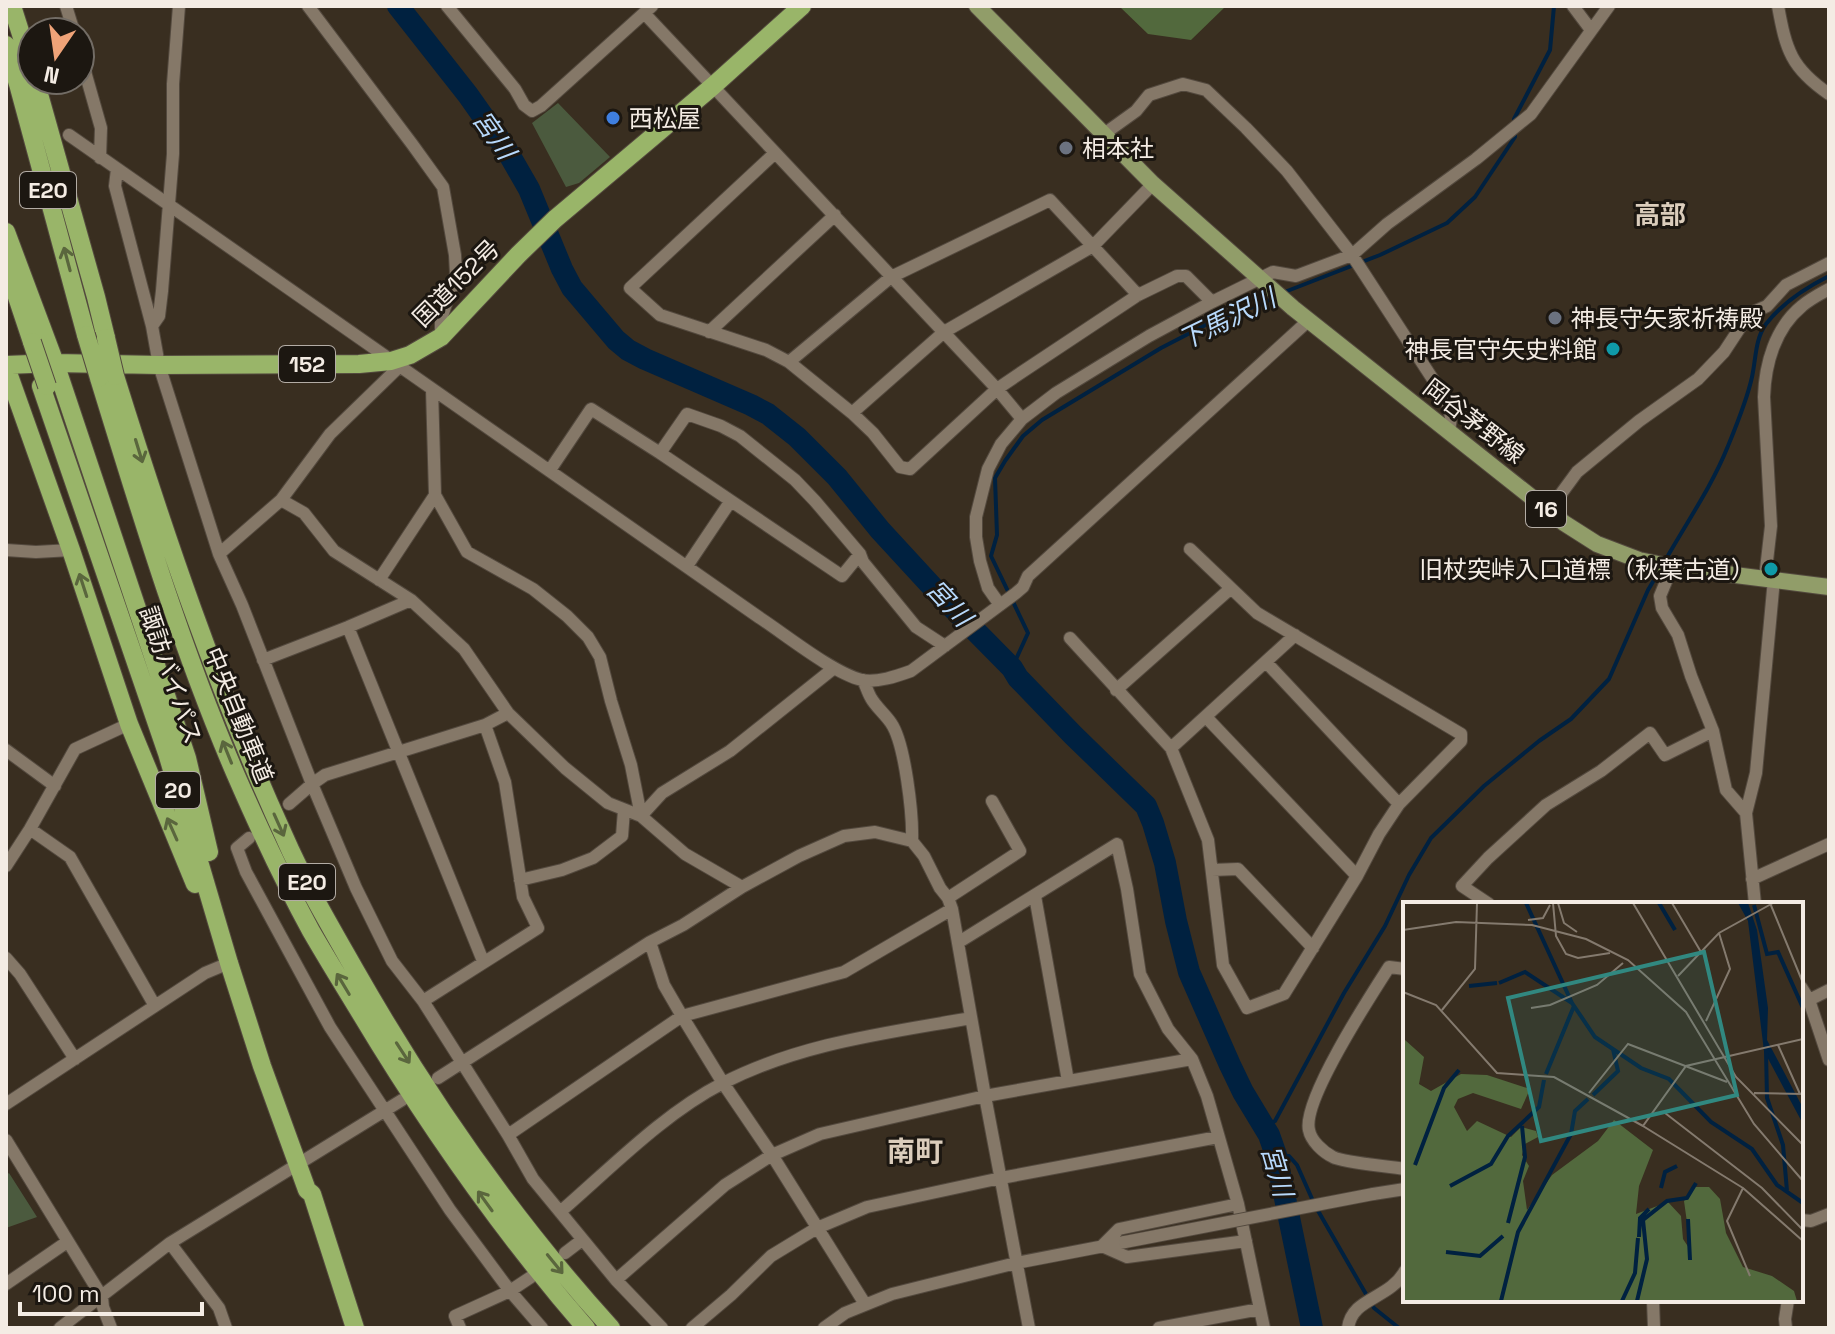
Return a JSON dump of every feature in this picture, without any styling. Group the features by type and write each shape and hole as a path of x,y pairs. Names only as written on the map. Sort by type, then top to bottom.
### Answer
{"highway":[{"name":"国道152号","path":"6,366 55,363 396,364 441,337 555,219 713,86 802,6"},
{"name":"中央自動車道","path":"6,45 86,335 107,377 227,703 285,839 328,924 391,1034 441,1112 516,1216 580,1294 613,1328"},
{"name":"中央自動車道","path":"39,96 96,297 106,338 107,377 149,538 188,654 240,784 311,931 436,1135 500,1222 586,1328"},
{"name":"20","path":"6,232 55,363 187,758 222,913"},
{"name":"諏訪バイパス","path":"6,264 29,343"},
{"name":"諏訪バイパス","path":"6,286 29,343 172,752 302,1163"},
{"name":"20","path":"6,366 129,724 221,949 227,957"},
{"name":"諏訪バイパス","path":"44,386 167,753 262,1066 313,1188 312,1194 355,1328"}],"main road":[{"name":"岡谷茅野線","path":"977,6 1153,184 1266,285 1547,510 1597,544 1626,557 1665,566 1829,587"}],"street":[{"path":"152,326 159,316 173,154 173,84 179,6"},
{"path":"308,6 443,187 456,274 441,319 441,337"},
{"path":"447,6 515,89 524,105 532,111 648,10 713,86 1022,419"},
{"path":"1573,6 1591,30"},
{"path":"1000,605 988,588 980,561 976,517 988,469 1001,444 1022,419 1056,393 1149,336 1212,302 1266,285 1273,272 1296,276 1356,261 1387,224 1531,114 1609,6"},
{"path":"1778,6 1789,52 1800,70 1829,94"},
{"path":"1104,134 1136,111 1149,95 1183,84 1206,90 1287,171 1356,261 1447,401 1451,417 1449,432"},
{"path":"92,96 101,128 100,158"},
{"path":"69,135 834,668 863,680 893,677 911,671 1016,593 1028,576 1308,321"},
{"path":"775,153 630,288 660,315 766,350 789,362 852,413 873,433 900,467 910,469 997,389 1138,295 1177,276 1186,276 1212,302"},
{"path":"117,169 115,186 152,326 159,365 219,554 356,888 392,961 423,1001 533,1179 616,1280 662,1328"},
{"path":"852,413 944,332 1093,246 1153,184"},
{"path":"789,362 891,277 1050,200 1138,295"},
{"path":"709,332 835,215"},
{"path":"1755,902 1746,813 1756,773 1770,578 1771,526 1764,381 1773,346 1776,313 1786,285 1829,263"},
{"path":"1547,510 1577,472 1639,421 1698,379 1724,352 1749,314 1763,310 1776,313 1803,305 1829,289"},
{"path":"219,554 281,500 330,434 396,364"},
{"path":"432,389 435,495 467,552 533,589 588,637 600,657 631,765 641,816"},
{"path":"550,470 591,409 842,576 860,554"},
{"path":"660,453 687,414 740,436 795,480 815,501 916,627 949,644"},
{"path":"379,580 435,495"},
{"path":"281,500 304,513 334,551 411,600 464,649 508,713 565,768 608,803 641,816 685,854 742,887"},
{"path":"687,566 730,502"},
{"path":"1070,638 1171,748 1208,840 1223,965 1247,1008 1284,994 1399,804 1461,741 1461,734 1257,613 1190,549"},
{"path":"6,550 71,550"},
{"path":"1665,566 1660,596 1662,608 1678,635 1713,731 1726,790 1746,813"},
{"path":"1116,690 1230,589"},
{"path":"263,660 411,600"},
{"path":"348,627 483,961"},
{"path":"1171,748 1295,635"},
{"path":"1266,662 1399,804"},
{"path":"641,816 662,793 730,751 834,668"},
{"path":"863,680 871,699 896,732 913,821 912,841"},
{"path":"289,804 325,775 485,725 508,713"},
{"path":"1206,717 1357,876"},
{"path":"6,866 75,749 129,724"},
{"path":"423,1001 538,928 523,897 505,782 485,725"},
{"path":"1486,902 1462,886 1546,805 1601,771 1650,733 1665,755 1713,731"},
{"path":"6,750 55,786"},
{"path":"508,1135 682,1016 844,972 950,904 1020,851 992,801"},
{"path":"520,880 562,870 593,858 622,836 624,810"},
{"path":"30,829 70,857 155,1006"},
{"path":"438,1078 650,942 799,856 844,836 875,832 912,841 924,856 950,904 1029,1328"},
{"path":"249,838 237,848 246,872 330,1027 450,1210 510,1291 542,1328"},
{"path":"959,942 1117,844 1140,974 1168,1029 1192,1059 1207,1096 1238,1204 1264,1328"},
{"path":"1752,879 1829,844"},
{"path":"1212,870 1238,869 1313,948"},
{"path":"1035,896 1068,1081"},
{"path":"650,942 664,985 682,1016 865,1304"},
{"path":"6,1104 227,957"},
{"path":"6,958 20,974 75,1059"},
{"path":"1403,969 1389,967 1356,1018 1313,1103 1309,1113 1309,1130 1320,1148 1335,1158 1403,1169"},
{"path":"1803,990 1829,1060"},
{"path":"1809,1000 1829,990"},
{"path":"560,1212 668,1118 723,1083 787,1057 839,1041 971,1018"},
{"path":"616,1280 725,1185 772,1155 820,1134 985,1096 1192,1059"},
{"path":"60,1328 170,1243 402,1100"},
{"path":"692,1328 771,1256 791,1242 867,1207 1218,1137"},
{"path":"6,1140 11,1158 102,1297 111,1328"},
{"path":"824,1328 845,1313 892,1294 1016,1263 1403,1189"},
{"path":"1102,1246 1119,1229 1238,1204"},
{"path":"1803,1220 1811,1221 1829,1214"},
{"path":"565,1253 582,1240"},
{"path":"1102,1246 1127,1257 1246,1241"},
{"path":"6,1284 67,1242"},
{"path":"170,1243 219,1308 226,1328"},
{"path":"1348,1328 1350,1318 1360,1306 1381,1295 1403,1274"},
{"path":"460,1328 455,1316 510,1291 531,1277"},
{"path":"1653,1302 1654,1328"},
{"path":"1786,1328 1788,1302"},
{"path":"1159,1328 1260,1309"}],"green space":[{"path":"1119,6 1226,6 1191,40 1148,34"},
{"path":"558,103 610,157 579,183 566,187 532,123"},
{"path":"9,1173 37,1217 6,1228 6,1175"}],"waterway":[{"name":"宮川","path":"398,6 506,149 529,189 572,288 616,340 645,359 768,414 797,437 837,477 880,530 1012,668 1018,678 1146,806 1165,863 1189,972 1230,1065 1269,1135 1276,1155 1312,1328"},
{"name":"下馬沢川","path":"1514,123 1550,50 1554,6"},
{"name":"下馬沢川","path":"1282,293 1380,255 1447,223 1475,197 1515,137 1515,132"},
{"path":"1666,559 1722,461 1742,412 1762,330 1787,302 1829,276"},
{"name":"下馬沢川","path":"1012,668 1028,633 991,556 997,535 995,478 1005,461 1023,436 1042,420 1161,348 1219,318 1274,297"},
{"path":"1265,1126 1275,1121 1431,838 1484,786 1571,719 1609,679 1660,570"},
{"path":"1276,1155 1289,1156 1297,1165 1313,1201"},
{"path":"1317,1209 1374,1308 1399,1328"}],"place":[{"name":"西松屋","path":"613,118"},
{"name":"相本社","path":"1066,148"},
{"name":"神長守矢家祈祷殿","path":"1555,318"},
{"name":"神長官守矢史料館","path":"1613,349"},
{"name":"旧杖突峠入口道標（秋葉古道）","path":"1771,569"}],"district":[{"name":"高部","path":"1660,215"},
{"name":"南町","path":"915,1151"}]}
